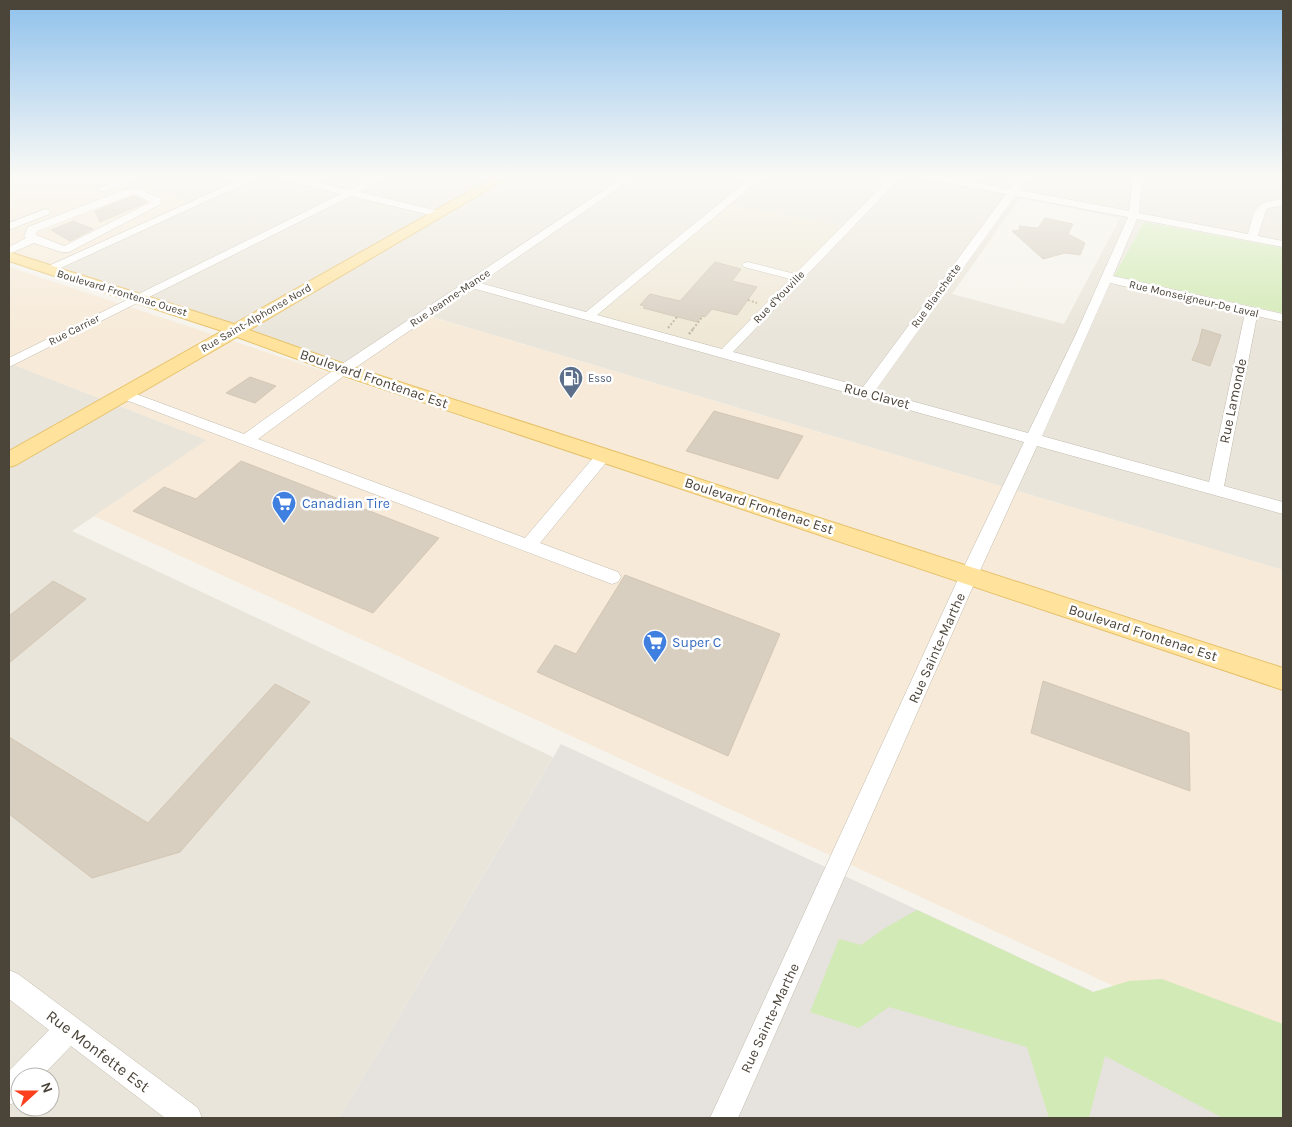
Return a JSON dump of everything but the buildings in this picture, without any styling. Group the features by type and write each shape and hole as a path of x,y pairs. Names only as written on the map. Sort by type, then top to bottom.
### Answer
{"main road":[{"name":"Rue Saint-Alphonse Nord","path":"9,460 412,229"},
{"name":"Boulevard Frontenac Ouest","path":"9,256 235,330"},
{"name":"Boulevard Frontenac Est","path":"235,330 344,370 1283,679"}],"street":[{"path":"35,229 32,230 30,236 33,239 65,250 107,229"},
{"path":"48,270 140,229"},
{"name":"Rue Carrier","path":"9,363 278,229"},
{"name":"Rue Jeanne-Mance","path":"246,440 344,370 553,229"},
{"path":"587,317 695,229"},
{"name":"Rue d'Youville","path":"724,354 846,229"},
{"name":"Rue Blanchette","path":"866,393 985,229"},
{"name":"Rue Sainte-Marthe","path":"724,1118 969,575 1011,489 1032,439 1082,334 1104,278 1128,229"},
{"path":"1204,229 1283,244"},
{"path":"1252,238 1255,229"},
{"path":"9,251 33,239"},
{"path":"745,270 794,282"},
{"name":"Rue Monseigneur-De Laval","path":"1104,278 1283,318"},
{"name":"Rue Clavet","path":"470,284 1283,508"},
{"name":"Rue Lamonde","path":"1215,490 1252,312"},
{"path":"123,394 612,577"},
{"path":"528,545 604,455"},
{"name":"Rue Monfette Est","path":"9,983 188,1118"},
{"path":"32,1067 69,1029"}],"path":[{"path":"682,343 703,316"}],"shaded area":[{"path":"9,229 133,229 49,267 9,253"},
{"path":"81,229 998,229 952,294 1064,324 1114,229 1140,229 1114,276 1283,313 1283,570 426,315 344,370 48,270"},
{"path":"695,229 845,229 724,354 587,317"},
{"path":"1179,229 1283,229 1283,248"},
{"path":"9,267 1283,689 1283,1064 94,516 207,440 9,363"},
{"path":"425,315 1283,570 1283,670 347,367"},
{"path":"9,363 207,440 72,531 553,757 339,1118 9,1118"},
{"path":"561,744 1283,1080 1283,1118 339,1118"}],"green space":[{"path":"1140,229 1179,229 1283,248 1283,313 1114,276"},
{"path":"917,910 1093,992 1129,981 1162,979 1283,1024 1283,1118 1223,1118 1105,1056 1089,1118 1049,1118 1027,1047 889,1007 859,1028 810,1012 839,939 861,945 885,928"}],"place":[{"name":"Esso","path":"571,399"},
{"name":"Canadian Tire","path":"284,524"},
{"name":"Super C","path":"655,663"}]}
